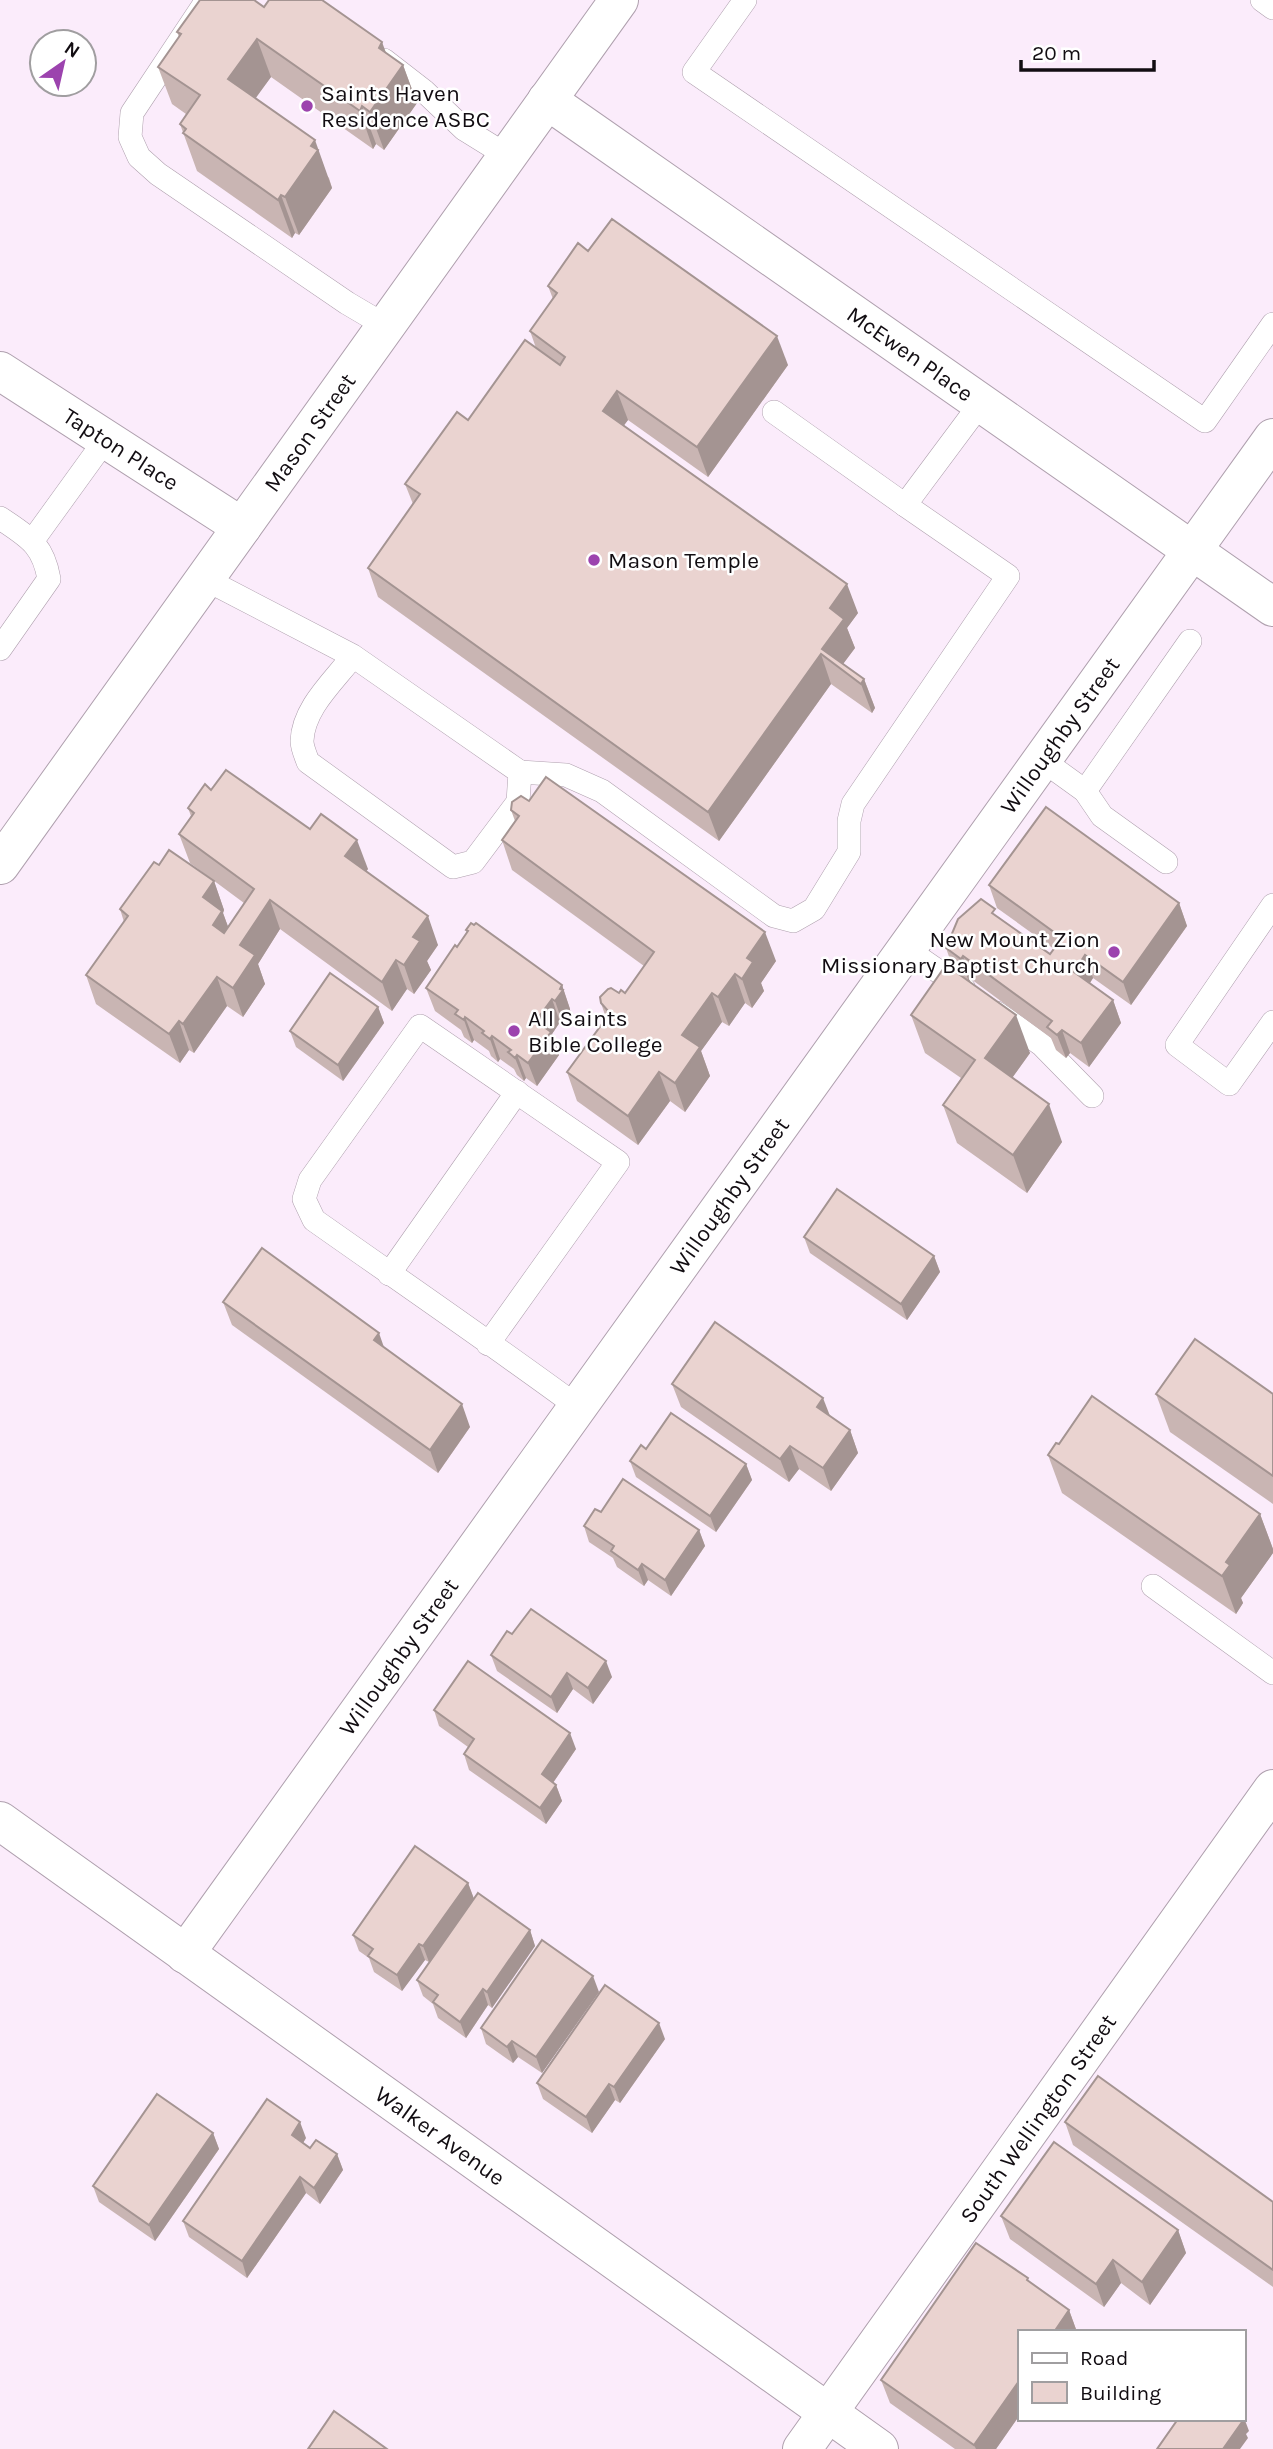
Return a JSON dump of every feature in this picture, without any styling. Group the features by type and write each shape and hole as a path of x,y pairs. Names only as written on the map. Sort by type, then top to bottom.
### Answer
{"street":[{"name":"Mason Street","path":"0,865 619,0"},
{"name":"McEwen Place","path":"547,100 1273,607"},
{"name":"Tapton Place","path":"0,370 242,527"},
{"name":"Willoughby Street","path":"185,1954 1273,438"},
{"name":"South Wellington Street","path":"802,2449 1273,1789"},
{"name":"Walker Avenue","path":"0,1821 879,2449"}],"lane":[{"path":"207,0 132,113 130,137 139,157 158,174 335,296 386,326"},
{"path":"745,0 694,72 1205,421 1273,324"},
{"path":"1262,0 1273,8"},
{"path":"365,46 424,91 464,129 506,155"},
{"path":"905,505 981,403"},
{"path":"205,579 353,656 520,772 566,775 602,791 774,916 793,921 814,909 849,852 849,821 853,804 1008,576 774,412"},
{"path":"33,540 106,439"},
{"path":"0,518 33,540 46,560 50,579 0,649"},
{"path":"1085,791 1191,641"},
{"path":"353,656 310,710 302,744 308,762 453,867 473,862 518,802 520,772"},
{"path":"1042,760 1085,791 1102,816 1166,862"},
{"path":"1273,905 1177,1045 1229,1084 1273,1022"},
{"path":"906,948 1042,1045 1092,1096"},
{"path":"488,1344 618,1161 420,1026 310,1180 304,1199 314,1220 390,1273 488,1344 578,1407"},
{"path":"390,1273 517,1093"},
{"path":"1153,1586 1273,1673"}],"building":[{"path":"200,0 254,0 264,7 269,0 322,0 382,42 379,48 403,65 370,112 362,106 360,111 257,39 228,79 315,140 311,146 318,150 285,197 281,195 278,200 183,133 186,129 180,124 200,95 158,67 181,34 177,32"},
{"name":"Mason Temple","path":"612,219 777,336 697,447 617,391 603,411 847,584 830,608 844,619 822,649 864,679 861,684 821,654 708,812 368,568 420,494 405,484 457,412 468,420 525,340 560,365 565,357 530,331 557,293 548,286 578,243 588,251"},
{"path":"226,770 310,829 321,814 357,840 345,856 428,916 413,937 420,941 404,965 396,960 382,982 270,900 240,945 255,955 233,988 217,977 183,1024 179,1021 169,1034 86,975 128,916 120,909 154,862 159,865 169,850 214,881 203,897 222,911 213,925 224,933 254,889 179,834 194,813 188,808 205,784 211,790"},
{"path":"546,777 765,932 747,958 753,962 742,979 735,974 718,997 712,993 682,1035 700,1047 675,1083 659,1072 628,1116 567,1072 610,1013 601,1003 600,997 611,988 625,993 654,952 502,840 519,816 511,810 512,802 521,796 529,801"},
{"name":"New Mount Zion Missionary Baptist Church","path":"1046,807 1179,903 1123,982 1085,955 1074,972 1113,1000 1081,1043 1062,1030 1057,1035 1047,1027 1052,1021 963,956 961,959 946,948 958,919 981,899 995,909 992,913 1050,954 1062,938 989,885"},
{"path":"471,923 476,923 562,985 560,989 563,990 555,1001 552,999 538,1018 542,1021 540,1024 551,1032 528,1063 517,1055 515,1058 508,1052 511,1050 492,1036 490,1039 465,1017 464,1020 455,1014 458,1010 426,988 455,945 457,947"},
{"path":"946,965 1016,1015 985,1058 1049,1104 1013,1155 943,1105 975,1060 911,1015"},
{"path":"330,973 378,1007 338,1065 290,1031"},
{"path":"837,1189 934,1256 901,1304 804,1237"},
{"path":"262,1248 379,1333 374,1340 462,1404 430,1450 223,1302"},
{"path":"715,1322 823,1398 817,1407 850,1430 823,1468 790,1446 780,1459 672,1384"},
{"path":"1195,1339 1273,1394 1273,1476 1156,1394"},
{"path":"1092,1396 1260,1514 1226,1562 1230,1565 1222,1576 1048,1455 1056,1443 1059,1444"},
{"path":"671,1413 746,1464 710,1516 630,1461 641,1445 646,1449"},
{"path":"623,1479 699,1530 665,1580 642,1564 638,1570 611,1551 614,1546 584,1526 595,1509 601,1512"},
{"path":"531,1609 606,1661 588,1688 567,1673 551,1697 491,1655 507,1631 512,1634"},
{"path":"468,1661 570,1733 542,1774 556,1785 540,1808 464,1754 474,1739 434,1710"},
{"path":"415,1846 468,1883 423,1946 419,1944 397,1975 368,1956 373,1949 353,1935"},
{"path":"478,1893 530,1930 487,1992 483,1989 460,2022 433,2002 438,1995 417,1980"},
{"path":"542,1940 593,1976 536,2057 512,2041 507,2047 481,2028"},
{"path":"605,1985 659,2023 614,2087 609,2084 586,2117 537,2083"},
{"path":"1098,2076 1273,2202 1273,2270 1065,2122"},
{"path":"157,2094 213,2133 149,2225 93,2186"},
{"path":"267,2099 300,2122 292,2135 310,2148 316,2140 337,2154 314,2188 300,2177 242,2261 183,2221"},
{"path":"1054,2142 1178,2230 1142,2282 1113,2260 1096,2284 1001,2216"},
{"path":"976,2243 1069,2310 1055,2330 1018,2330 1018,2382 974,2445 881,2380"},
{"path":"334,2411 387,2449 308,2449"},
{"path":"1177,2421 1242,2422 1223,2449 1157,2449"}],"place":[{"name":"Saints Haven Residence ASBC","path":"307,106"},
{"name":"Mason Temple","path":"594,560"},
{"name":"New Mount Zion Missionary Baptist Church","path":"1114,952"},
{"name":"All Saints Bible College","path":"514,1031"}]}
